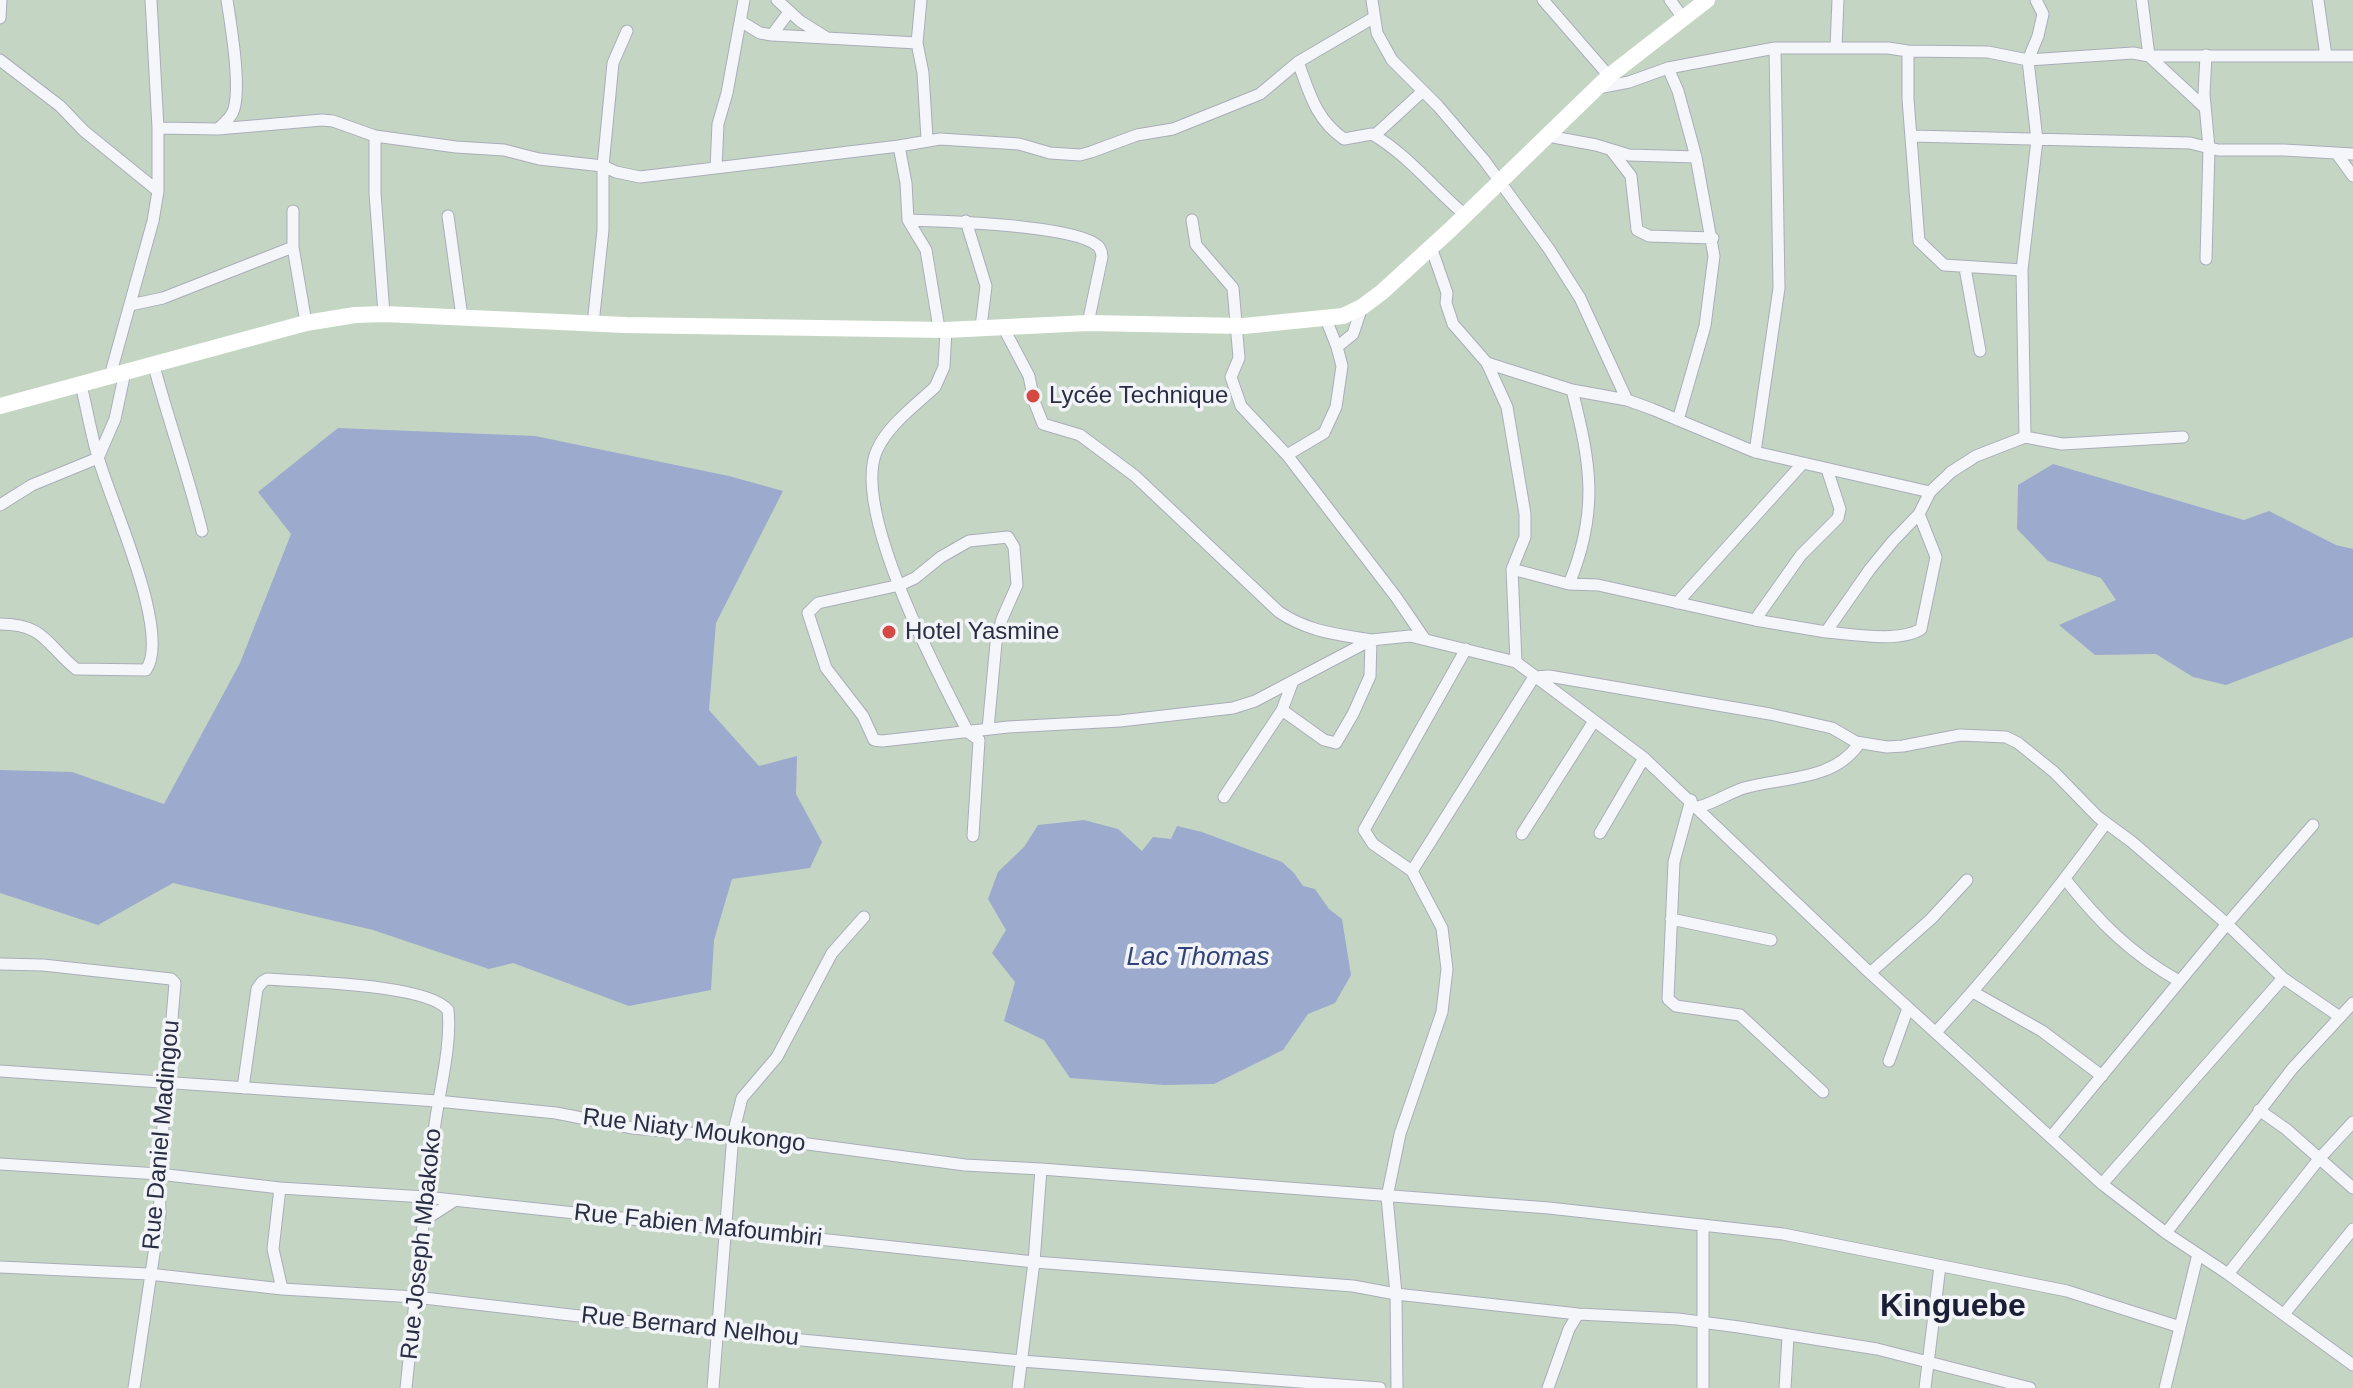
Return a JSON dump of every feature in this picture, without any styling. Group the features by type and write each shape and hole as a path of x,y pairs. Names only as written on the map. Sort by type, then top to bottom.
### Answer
{"street":[{"path":"0,18 1,0"},
{"path":"0,505 32,485 98,458 115,419 117,374 130,305 158,191 151,0"},
{"path":"218,129 232,115 235,103 234,44 227,0"},
{"path":"716,168 718,124 742,22 744,0"},
{"path":"777,0 827,38"},
{"path":"921,0 917,43 923,73 927,139"},
{"path":"1372,0 1377,33 1392,60 1501,181 1580,298 1627,400"},
{"path":"1543,0 1604,82"},
{"path":"1670,0 1683,18"},
{"path":"0,406 306,323 355,315 835,330 1088,323 1236,326 1326,319 1362,307 1431,247 1604,82 1707,0"},
{"path":"1836,47 1838,0"},
{"path":"2025,437 2022,270 2037,140 2028,60 2043,14 2036,0"},
{"path":"2142,0 2149,56 2204,107"},
{"path":"2318,0 2326,56"},
{"path":"772,35 789,12"},
{"path":"158,128 218,129 333,121 375,136 504,150 539,159 603,166 640,177 899,146 927,139 1009,143 1050,153 1080,155 1137,135 1173,129 1266,90 1298,62 1373,18"},
{"path":"742,22 760,33 772,35 917,43"},
{"path":"593,324 603,230 603,166 613,63 627,31"},
{"path":"1604,82 1629,82 1668,68 1775,48 1988,52 2028,60 2133,53 2149,56 2353,56"},
{"path":"1755,452 1779,288 1775,48"},
{"path":"1908,51 1908,99 1919,241 1944,265 2022,270"},
{"path":"2206,55 2204,107 2209,148 2206,259"},
{"path":"0,60 60,106 84,131 158,191"},
{"path":"1298,62 1314,105 1328,126 1344,139 1369,133 1399,150 1435,190 1465,215"},
{"path":"1668,68 1696,157 1714,256 1705,326 1678,420"},
{"path":"1375,135 1423,91"},
{"path":"375,136 375,193 384,314"},
{"path":"1548,136 1629,155 1696,157"},
{"path":"1912,136 2190,143 2209,148 2353,154"},
{"path":"899,146 906,183 908,220 926,250 942,329 941,377 881,442 871,475 876,513 919,632 968,732 979,740 973,836"},
{"path":"1611,150 1631,176 1637,230 1649,236 1713,238"},
{"path":"2337,154 2353,176"},
{"path":"293,211 293,247 306,323"},
{"path":"448,216 462,317"},
{"path":"908,220 966,221 1074,236 1100,247 1102,257 1088,323"},
{"path":"1192,220 1196,245 1233,288 1239,358 1231,377 1241,406 1287,455 1424,638"},
{"path":"966,221 986,286 981,327"},
{"path":"130,305 163,298 293,247"},
{"path":"1431,247 1447,293 1446,303 1453,324 1487,363 1507,407 1525,514 1525,537 1512,569 1516,662"},
{"path":"1965,268 1980,351"},
{"path":"1337,347 1353,334 1362,307"},
{"path":"1287,455 1320,437 1327,429 1336,407 1342,366 1326,319"},
{"path":"1003,327 1029,376 1043,424 1080,435 1135,476 1279,612 1309,629 1371,640 1402,636 1424,638 1516,662 1644,758 1870,973 2102,1184 2353,1365"},
{"path":"1487,363 1572,390 1627,400 1755,452 1930,492"},
{"path":"154,366 187,470 202,531"},
{"path":"0,624 21,624 42,635 76,669 146,670 149,667 151,632 148,604 98,458 81,385"},
{"path":"1569,584 1579,561 1591,495 1584,440 1572,390"},
{"path":"1826,632 1870,569 1919,514 1930,492 1951,472 1976,456 2025,437 2062,444 2183,437"},
{"path":"1677,603 1803,463"},
{"path":"1755,620 1801,555 1838,518 1840,509 1827,469"},
{"path":"1512,569 1569,584 1598,585 1755,620 1826,632 1886,636 1916,632 1921,629 1936,557 1919,514"},
{"path":"988,729 996,643 1002,619 1017,585 1008,537 969,541 900,585 814,606 808,613 826,668 863,716 874,740 887,741 1233,708 1255,701 1371,640"},
{"path":"1282,710 1324,740 1336,743 1370,676 1371,640"},
{"path":"1397,1388 1396,1294 1387,1197 1400,1134 1446,992 1446,946 1442,928 1412,871 1373,844 1364,830 1466,649"},
{"path":"1534,677 1549,676 1770,714 1832,728 1856,742 1903,746 1960,735 2006,737 2054,772 2106,823 2227,924 2283,978 2340,1017"},
{"path":"1412,871 1534,677"},
{"path":"1224,797 1282,710 1293,681"},
{"path":"1522,834 1594,721"},
{"path":"1694,804 1711,804 1745,788 1811,776 1848,756 1858,745 1856,742"},
{"path":"1600,833 1644,758"},
{"path":"1694,804 1674,862 1668,999 1671,1004 1740,1015 1823,1092"},
{"path":"1936,1032 1973,992 2065,879 2106,823"},
{"path":"2051,1137 2313,825"},
{"path":"2065,879 2122,943 2147,964 2179,981"},
{"path":"1870,973 1931,919 1967,880"},
{"path":"713,1388 733,1134 742,1098 777,1057 832,953 864,917"},
{"path":"1671,919 1771,940"},
{"name":"Rue Daniel Madingou","path":"0,964 43,965 171,979 175,983 159,1174 160,1213 134,1388"},
{"path":"2102,1184 2283,978"},
{"name":"Rue Joseph Mbakoko","path":"243,1088 257,989 267,979 382,988 445,1006 449,1017 445,1071 437,1101 425,1197 406,1388"},
{"path":"1973,992 2042,1031 2102,1076"},
{"path":"2166,1233 2292,1069 2353,1003"},
{"path":"1889,1061 1908,1008"},
{"name":"Rue Niaty Moukongo","path":"0,1071 437,1101 556,1113 633,1128 733,1134 965,1165 1549,1208 1783,1234 2067,1291 2180,1327"},
{"path":"2259,1110 2286,1129 2353,1188"},
{"path":"2228,1274 2319,1159 2353,1122"},
{"name":"Rue Fabien Mafoumbiri","path":"0,1164 425,1197 1034,1262 1353,1286 1396,1294 1578,1314 1702,1322 1877,1349 2030,1388"},
{"path":"1018,1388 1034,1262 1041,1169"},
{"path":"280,1188 273,1249 282,1289"},
{"path":"423,1221 454,1201"},
{"path":"1703,1225 1703,1388"},
{"path":"2284,1314 2353,1229"},
{"path":"2165,1388 2198,1254"},
{"path":"1925,1388 1940,1266"},
{"name":"Rue Bernard Nelhou","path":"0,1267 149,1274 282,1289 415,1297 718,1332 1021,1361 1380,1388"},
{"path":"1548,1388 1569,1329 1578,1314"},
{"path":"1785,1388 1788,1337"}],"green space":[{"path":"0,0 2353,0 2353,1388 0,1388"}],"water":[{"path":"338,428 535,436 729,476 783,491 716,623 709,710 759,766 797,756 796,794 822,842 810,868 732,879 714,940 711,990 629,1006 513,963 489,969 373,930 173,883 98,925 0,893 0,770 72,772 164,804 240,663 291,534 258,492"},
{"path":"2053,464 2244,520 2269,511 2336,545 2353,549 2353,637 2226,685 2193,677 2156,654 2095,655 2059,625 2116,600 2101,578 2048,561 2017,529 2018,485"},
{"name":"Lac Thomas","path":"1084,820 1118,829 1142,851 1153,837 1171,839 1177,826 1202,832 1282,862 1303,886 1315,889 1329,909 1342,919 1351,975 1335,1003 1308,1014 1283,1050 1214,1084 1164,1085 1070,1078 1044,1040 1004,1021 1015,982 992,953 1006,930 988,899 998,872 1024,847 1038,825"}],"place":[{"name":"Lycée Technique","path":"1033,396"},
{"name":"Hotel Yasmine","path":"889,632"}],"district":[{"name":"Kinguebe","path":"1953,1307"}]}
